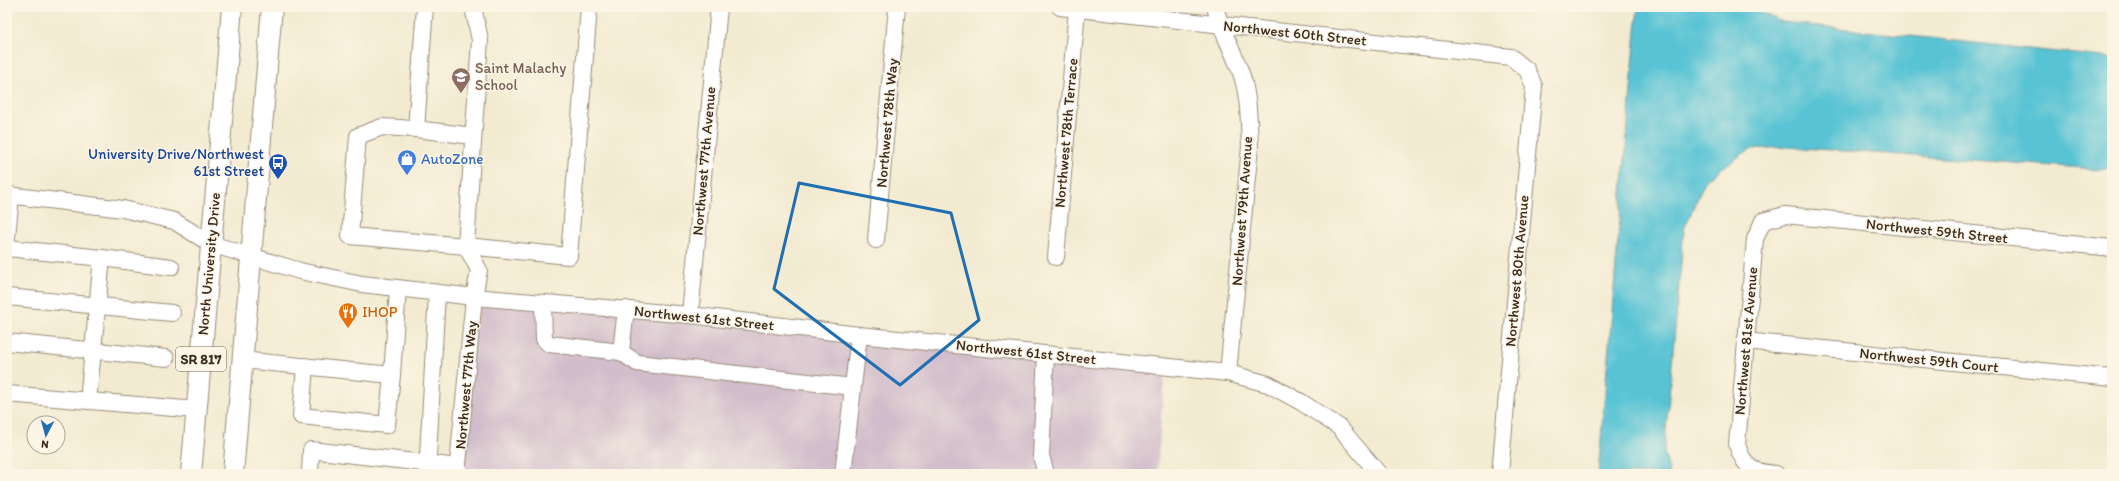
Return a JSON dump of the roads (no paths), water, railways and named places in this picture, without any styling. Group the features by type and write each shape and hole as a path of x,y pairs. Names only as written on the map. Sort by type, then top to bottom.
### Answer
{"main road":[{"name":"North University Drive","path":"192,474 196,410 232,7"},
{"name":"SR 817","path":"232,474 272,7"}],"street":[{"path":"416,129 425,7"},
{"path":"466,246 480,40 473,7"},
{"path":"473,136 416,129 382,127 358,136 350,236 569,256 589,7"},
{"name":"Northwest 77th Avenue","path":"690,315 719,7"},
{"name":"Northwest 78th Way","path":"876,240 897,7"},
{"name":"Northwest 60th Street","path":"1060,7 1511,57 1527,70"},
{"name":"Northwest 79th Avenue","path":"1215,7 1219,25 1242,76 1248,115 1250,147 1228,372"},
{"name":"Northwest 78th Terrace","path":"1056,257 1077,8"},
{"name":"Northwest 80th Avenue","path":"1500,474 1534,86 1527,70"},
{"name":"Northwest 61st Street","path":"9,195 123,209 174,221 211,244 251,258 362,284 474,297 690,315 859,335 1228,372 1268,384 1302,402 1333,423 1349,438 1379,474"},
{"path":"7,237 9,195"},
{"name":"Northwest 59th Street","path":"1763,221 1785,216 2112,248"},
{"name":"Northwest 81st Avenue","path":"1763,221 1754,239 1737,445 1743,462 1759,472 1776,474"},
{"name":"Northwest 77th Way","path":"458,470 474,297 479,270 466,246"},
{"path":"7,248 171,267"},
{"path":"88,401 96,306 102,258"},
{"path":"305,366 301,416 386,425 392,375 398,288"},
{"path":"427,469 437,293"},
{"path":"7,297 172,313"},
{"path":"543,303 544,339 549,344 622,352 637,363 853,387"},
{"path":"622,352 626,309"},
{"path":"843,474 859,335"},
{"name":"Northwest 59th Court","path":"1745,341 2112,378"},
{"path":"7,342 166,358"},
{"path":"1046,354 1042,456 1046,474"},
{"path":"242,360 392,375"},
{"path":"7,394 196,410"},
{"path":"310,474 311,450 427,469 458,470"}],"water":[{"path":"1638,7 1748,7 1782,22 2112,58 2112,170 1788,147 1750,149 1706,179 1684,229 1664,452 1670,474 1598,474"}],"place":[{"name":"Saint Malachy School","path":"461,94"},
{"name":"AutoZone","path":"407,176"},
{"name":"University Drive/Northwest 61st Street","path":"278,180"},
{"name":"IHOP","path":"348,329"}]}
